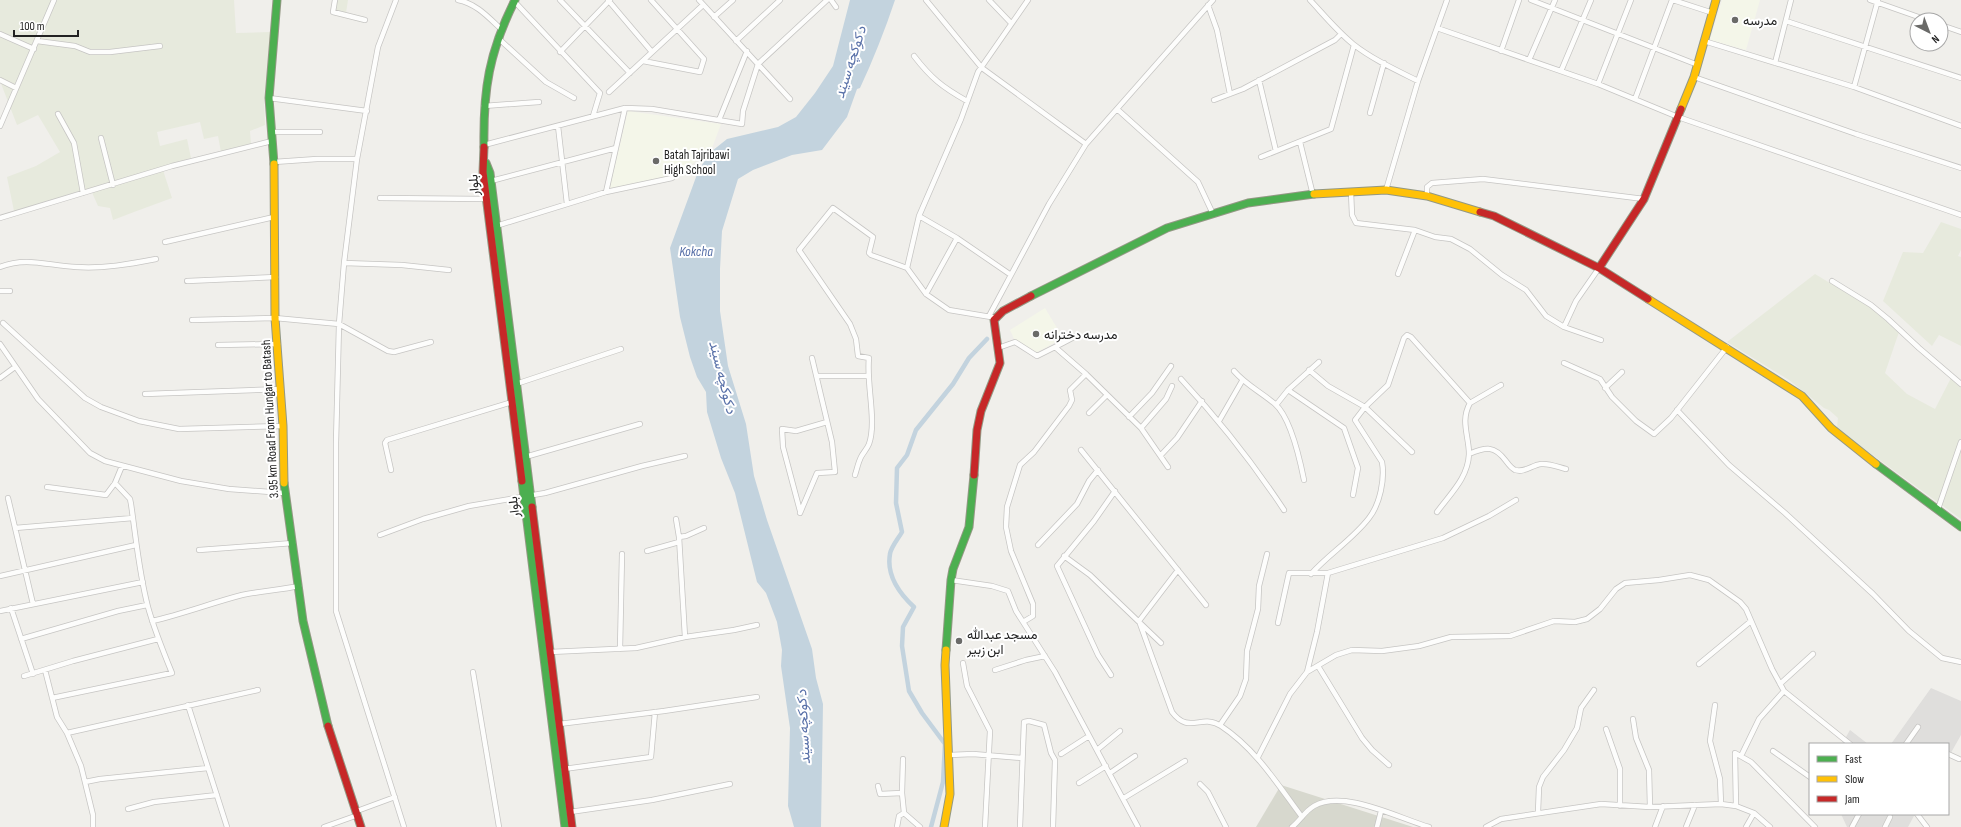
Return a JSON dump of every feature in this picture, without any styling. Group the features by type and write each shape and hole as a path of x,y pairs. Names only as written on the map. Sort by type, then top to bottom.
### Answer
{"street":[{"path":"0,126 2,112 16,88 54,0"},
{"name":"3.95 km Road From Hungar to Batash","path":"278,0 269,98 274,162 276,277 275,318 282,389 284,493 293,543 303,621 325,717 361,827"},
{"path":"329,0 335,0 333,12 364,20"},
{"path":"396,0 378,47 357,159 344,264 339,324 336,443 336,611 404,827"},
{"path":"458,0 472,4 501,29"},
{"path":"560,0 630,72"},
{"path":"560,52 609,0 652,52"},
{"path":"643,61 700,72 704,59 651,0"},
{"path":"699,0 790,99"},
{"path":"714,17 733,0"},
{"path":"736,41 780,0"},
{"path":"484,145 625,108 652,109 742,124 743,111 758,64 827,0"},
{"path":"831,0 836,7"},
{"path":"926,0 982,68 1086,144"},
{"path":"989,0 1011,23"},
{"path":"907,268 919,216 961,119 978,72 1028,0"},
{"path":"989,316 1049,204 1086,144 1213,0"},
{"path":"1310,0 1341,34 1354,45 1418,81"},
{"path":"1386,190 1418,81 1447,0"},
{"path":"1501,51 1519,0"},
{"path":"1531,0 1698,65"},
{"path":"1529,60 1555,0"},
{"path":"1561,71 1591,0"},
{"path":"1598,84 1631,0"},
{"path":"1635,99 1672,0 1713,13"},
{"path":"1564,326 1576,301 1644,199 1694,77 1716,0"},
{"path":"1775,63 1791,0"},
{"path":"1870,0 1878,1 1909,13"},
{"path":"485,161 484,106 488,74 501,29 515,1 560,52 600,93 593,116"},
{"path":"1854,87 1878,1"},
{"path":"609,92 703,5"},
{"path":"1208,6 1217,30 1230,94"},
{"path":"1786,21 1865,45 1961,78"},
{"path":"1437,28 1598,84 1678,117 1961,215"},
{"path":"1949,28 1961,32"},
{"path":"0,34 34,49"},
{"path":"1214,100 1259,80 1335,40 1341,34"},
{"path":"498,38 546,82 574,98"},
{"path":"37,41 75,46 90,52 110,52 160,46"},
{"path":"1704,41 1854,87 1961,126"},
{"path":"1261,157 1331,129 1354,45"},
{"path":"720,120 747,52"},
{"path":"914,56 929,75 944,88 967,101"},
{"path":"1370,113 1384,63"},
{"path":"1694,77 1856,134 1961,168"},
{"path":"0,80 16,88"},
{"path":"1259,80 1276,152"},
{"path":"269,98 367,111"},
{"path":"484,106 539,102"},
{"path":"606,192 625,108"},
{"path":"1117,109 1198,182 1213,214"},
{"path":"58,114 74,143 83,193"},
{"path":"558,126 567,204"},
{"path":"271,132 320,132"},
{"path":"101,138 113,185"},
{"path":"0,218 172,166 272,140"},
{"path":"1300,142 1312,194"},
{"path":"491,181 616,148"},
{"path":"274,162 317,159 357,159"},
{"name":"بلوار","path":"485,161 491,181 496,226 495,241 512,402 527,496 541,606 550,652 572,827"},
{"name":"بلوار","path":"485,161 484,172 486,199 495,241 516,384 525,457 527,496"},
{"path":"496,226 606,192 672,178"},
{"path":"1427,196 1427,187 1432,183 1483,179 1644,199"},
{"path":"944,827 950,794 950,755 945,654 951,580 953,569 968,527 972,509 977,430 981,411 1000,363 994,320 1002,311 1167,228 1248,203 1312,194 1386,190 1427,196 1494,216 1599,268 1727,347 1802,396 1831,428 1961,527"},
{"path":"1351,192 1352,215 1356,223 1415,230 1435,237 1452,239 1470,249 1502,275 1526,290 1546,316 1564,326 1601,340"},
{"path":"380,198 486,199"},
{"path":"855,475 861,457 869,445 871,413 868,376 869,358 858,356 856,339 850,324 799,250 833,208 873,237 869,253 870,255 883,258 886,262 907,268 926,294 949,310 997,318"},
{"path":"919,216 956,238 1011,275"},
{"path":"165,242 274,217"},
{"path":"1398,274 1415,230"},
{"path":"926,294 956,238"},
{"path":"0,267 15,263 36,261 76,268 114,267 156,259"},
{"path":"344,264 402,264 449,270"},
{"path":"187,281 276,277"},
{"path":"1832,281 1871,305 1961,384"},
{"path":"0,291 10,291"},
{"path":"192,320 275,318 339,324 388,351 394,352 431,342"},
{"path":"3,323 85,398 101,407 139,421 179,429 283,426"},
{"path":"998,348 1015,342 1037,356 1076,336"},
{"path":"1311,574 1370,517 1379,499 1384,469 1382,462 1355,420 1365,407 1388,384 1404,338 1407,336 1411,337 1470,403"},
{"path":"0,344 38,399 90,453 105,461 181,481 229,489 284,493"},
{"path":"218,345 278,344"},
{"path":"1055,347 1086,374 1141,428 1168,467"},
{"path":"1564,362 1600,379 1605,388 1636,421 1651,433 1657,432 1677,410 1727,347"},
{"path":"516,384 622,349"},
{"path":"812,358 828,422 835,472 817,473 800,512 798,499 783,447 782,429 796,430 828,422"},
{"path":"1276,405 1288,390 1319,362"},
{"path":"1129,417 1152,393 1171,366"},
{"path":"0,378 15,367"},
{"path":"1309,370 1328,386 1365,407 1412,452"},
{"path":"1234,371 1242,381 1276,405 1290,428 1300,458 1304,480"},
{"path":"1605,388 1622,372"},
{"path":"1023,622 1033,616 1033,604 1011,551 1006,526 1007,507 1020,465 1034,452 1069,406 1072,400 1070,390 1086,374"},
{"path":"817,376 868,376"},
{"path":"1181,379 1202,401 1250,460 1284,510"},
{"path":"1219,421 1242,381"},
{"path":"1437,512 1458,486 1464,475 1469,454 1464,421 1470,403 1501,385"},
{"path":"1141,428 1166,399 1172,386"},
{"path":"145,394 282,389"},
{"path":"1288,390 1344,428 1358,468 1353,495"},
{"path":"1089,412 1108,395"},
{"path":"1161,455 1177,438 1202,401"},
{"path":"391,470 385,443 387,440 512,402"},
{"path":"1677,410 1729,465 1797,523 1873,594 1909,631 1942,658 1961,662"},
{"path":"525,457 640,424"},
{"path":"1938,509 1961,442"},
{"path":"1469,454 1484,448 1494,450 1503,457 1510,467 1516,470 1525,471 1540,464 1566,469"},
{"path":"1081,450 1206,605"},
{"path":"380,535 423,519 469,506 527,496 685,456"},
{"path":"47,487 106,495 115,483 122,466"},
{"path":"1038,545 1077,504 1089,481 1098,470"},
{"path":"52,698 136,679 172,674 158,639 147,605 136,545 130,499 115,483"},
{"path":"1111,675 1098,655 1057,569 1058,564 1094,521 1114,491"},
{"path":"8,498 33,604"},
{"path":"1278,623 1289,573 1328,573 1443,538 1489,516 1516,500"},
{"path":"15,528 133,518"},
{"path":"676,519 679,536 685,637"},
{"path":"679,536 686,536 704,528"},
{"path":"648,551 679,542"},
{"path":"199,550 252,548 293,543"},
{"path":"0,576 136,545"},
{"path":"620,649 619,605 622,554"},
{"path":"1220,725 1240,696 1246,679 1247,650 1258,609 1259,586 1267,554"},
{"path":"1064,556 1090,575 1161,642"},
{"path":"1139,621 1178,570"},
{"path":"1258,757 1290,694 1306,672 1317,632 1328,573"},
{"path":"1306,672 1336,655 1352,650 1382,651 1419,646 1452,637 1510,636 1554,621 1575,622 1587,619 1600,610 1616,589 1625,583 1690,575 1709,580 1740,602 1746,609 1784,692 1849,743"},
{"path":"951,580 1005,589 1008,591 1023,622 1045,656 1124,798 1138,827"},
{"path":"0,611 143,582"},
{"path":"152,621 269,589 299,586"},
{"path":"21,639 118,611 147,605"},
{"name":"بلوار","path":"541,606 544,668 565,827"},
{"path":"11,608 33,674"},
{"path":"1139,621 1172,712 1178,721 1187,724 1212,722 1220,725 1246,745 1258,757 1302,818"},
{"path":"1699,664 1751,621"},
{"path":"550,652 636,648 685,637 757,625"},
{"path":"24,676 73,661 158,639"},
{"path":"1780,684 1812,654"},
{"path":"995,670 1026,660 1045,656"},
{"path":"963,663 967,686 990,731 990,755 985,827"},
{"path":"1318,666 1362,738 1372,750 1389,765"},
{"path":"45,670 57,717 67,733 81,766 93,815 93,827"},
{"path":"473,672 499,827"},
{"path":"67,733 258,690"},
{"path":"1538,812 1539,787 1543,777 1564,750 1577,728 1581,708 1594,690"},
{"path":"1741,756 1759,719 1784,692"},
{"path":"559,724 757,697"},
{"path":"188,705 227,827"},
{"path":"1715,705 1710,741 1720,780 1721,804"},
{"path":"564,769 651,757 655,712"},
{"path":"1633,719 1636,738 1649,770 1650,807"},
{"path":"1020,827 1024,722 1029,721 1044,725 1051,753 1055,760 1053,827"},
{"path":"1907,743 1918,727"},
{"path":"1606,729 1620,769 1620,806"},
{"path":"1097,750 1120,731"},
{"path":"1061,754 1089,736"},
{"path":"1773,751 1809,776"},
{"path":"1736,806 1733,755 1736,753 1750,762 1815,827"},
{"path":"1949,754 1959,758"},
{"path":"950,755 990,755 1022,758"},
{"path":"1110,773 1135,756"},
{"path":"903,759 902,793 904,813 920,827"},
{"path":"1124,798 1184,761"},
{"path":"1079,783 1106,766"},
{"path":"85,782 100,779 208,768"},
{"path":"570,812 652,800 730,784"},
{"path":"1200,784 1208,792 1226,827"},
{"path":"878,786 880,794 902,793"},
{"path":"128,810 154,802 217,795"},
{"path":"324,827 395,796"},
{"path":"1293,826 1312,807 1330,800 1350,802 1429,827"},
{"path":"1486,827 1501,819 1538,812 1601,804 1650,807 1721,804 1736,806 1754,813 1770,827"},
{"path":"1686,827 1695,805"},
{"path":"1655,827 1664,806"},
{"path":"1377,827 1381,811"},
{"path":"897,827 899,816 904,813"},
{"path":"1746,827 1754,813"},
{"path":"1852,827 1858,815"},
{"path":"1919,815 1927,827"},
{"path":"1885,827 1890,816"}],"shaded area":[{"path":"0,0 234,0 236,33 270,32 264,99 265,125 250,131 251,144 221,152 218,136 204,139 200,122 157,132 160,146 187,139 191,158 162,167 172,198 113,220 110,208 98,206 90,188 14,211 7,177 36,166 60,152 38,115 17,125 0,81"},
{"path":"333,0 348,0 346,13 332,10"},
{"name":"مدرسه","path":"1722,0 1760,0 1746,50 1710,40"},
{"name":"Batah Tajribawi High School","path":"628,111 721,124 712,148 681,173 609,190"},
{"path":"1941,222 1961,229 1961,250 1958,256 1961,257 1961,346 1939,335 1932,346 1883,301 1903,252 1923,253"},
{"path":"1815,274 1873,309 1899,332 1885,373 1907,394 1935,409 1951,378 1961,386 1961,519 1856,443 1837,427 1838,418 1829,410 1824,408 1789,380 1727,342"},
{"name":"مدرسه دخترانه","path":"1045,308 1063,338 1034,354 1015,341 1010,330"},
{"path":"1931,688 1961,701 1961,735 1949,756 1949,743 1892,743"},
{"path":"1850,730 1867,743 1843,743"},
{"path":"1281,785 1413,827 1256,827"},
{"path":"1841,815 1914,815 1908,827 1847,827"}],"water":[{"name":"Kokcha","path":"850,0 895,0 874,56 860,88 857,89 847,117 822,150 792,155 753,170 738,179 722,231 720,311 728,366 746,424 754,476 767,520 812,649 816,678 823,704 821,827 794,827 788,806 790,728 781,666 782,650 777,622 766,593 757,582 735,493 721,458 707,412 706,392 697,377 690,357 680,317 670,248 699,169 712,151 727,139 778,127 796,117 815,93 833,66"}],"waterway":[{"path":"931,827 943,782 945,744 922,713 909,691 902,646 903,627 914,607 895,584 889,562 892,549 902,532 896,503 897,468 907,455 916,430 953,384 969,358 987,339"}],"traffic: fast":[{"path":"274,164 269,98 277,0"},
{"path":"484,147 485,107 489,72 499,37 515,0"},
{"path":"486,163 490,173 532,507"},
{"path":"1031,296 1167,228 1248,203 1314,194"},
{"path":"1876,464 1961,527"},
{"path":"946,650 951,580 953,569 969,527 974,475"},
{"path":"522,481 565,827"},
{"path":"284,483 303,621 328,726"}],"traffic: slow":[{"path":"1681,109 1694,77 1716,0"},
{"path":"274,164 275,318 283,426 284,483"},
{"path":"1314,194 1386,190 1427,196 1480,212"},
{"path":"1648,299 1802,396 1831,428 1876,464"},
{"path":"944,827 950,794 945,665 946,650"}],"traffic: jam":[{"path":"1599,268 1644,199 1681,109"},
{"path":"484,147 483,172 522,481"},
{"path":"1480,212 1494,216 1599,268 1648,299"},
{"path":"974,475 977,430 981,411 1000,363 994,320 1003,311 1031,296"},
{"path":"532,507 572,827"},
{"path":"328,726 361,827"}],"place":[{"name":"مدرسه","path":"1735,20"},
{"name":"Batah Tajribawi High School","path":"656,161"},
{"name":"مدرسه دخترانه","path":"1036,334"},
{"name":"مسجد عبدالله ابن زبیر","path":"959,641"}],"water label":[{"name":"د کوکچه سیند","path":"850,62"},
{"name":"د کوکچه سیند","path":"723,377"},
{"name":"د کوکچه سیند","path":"803,727"}]}
